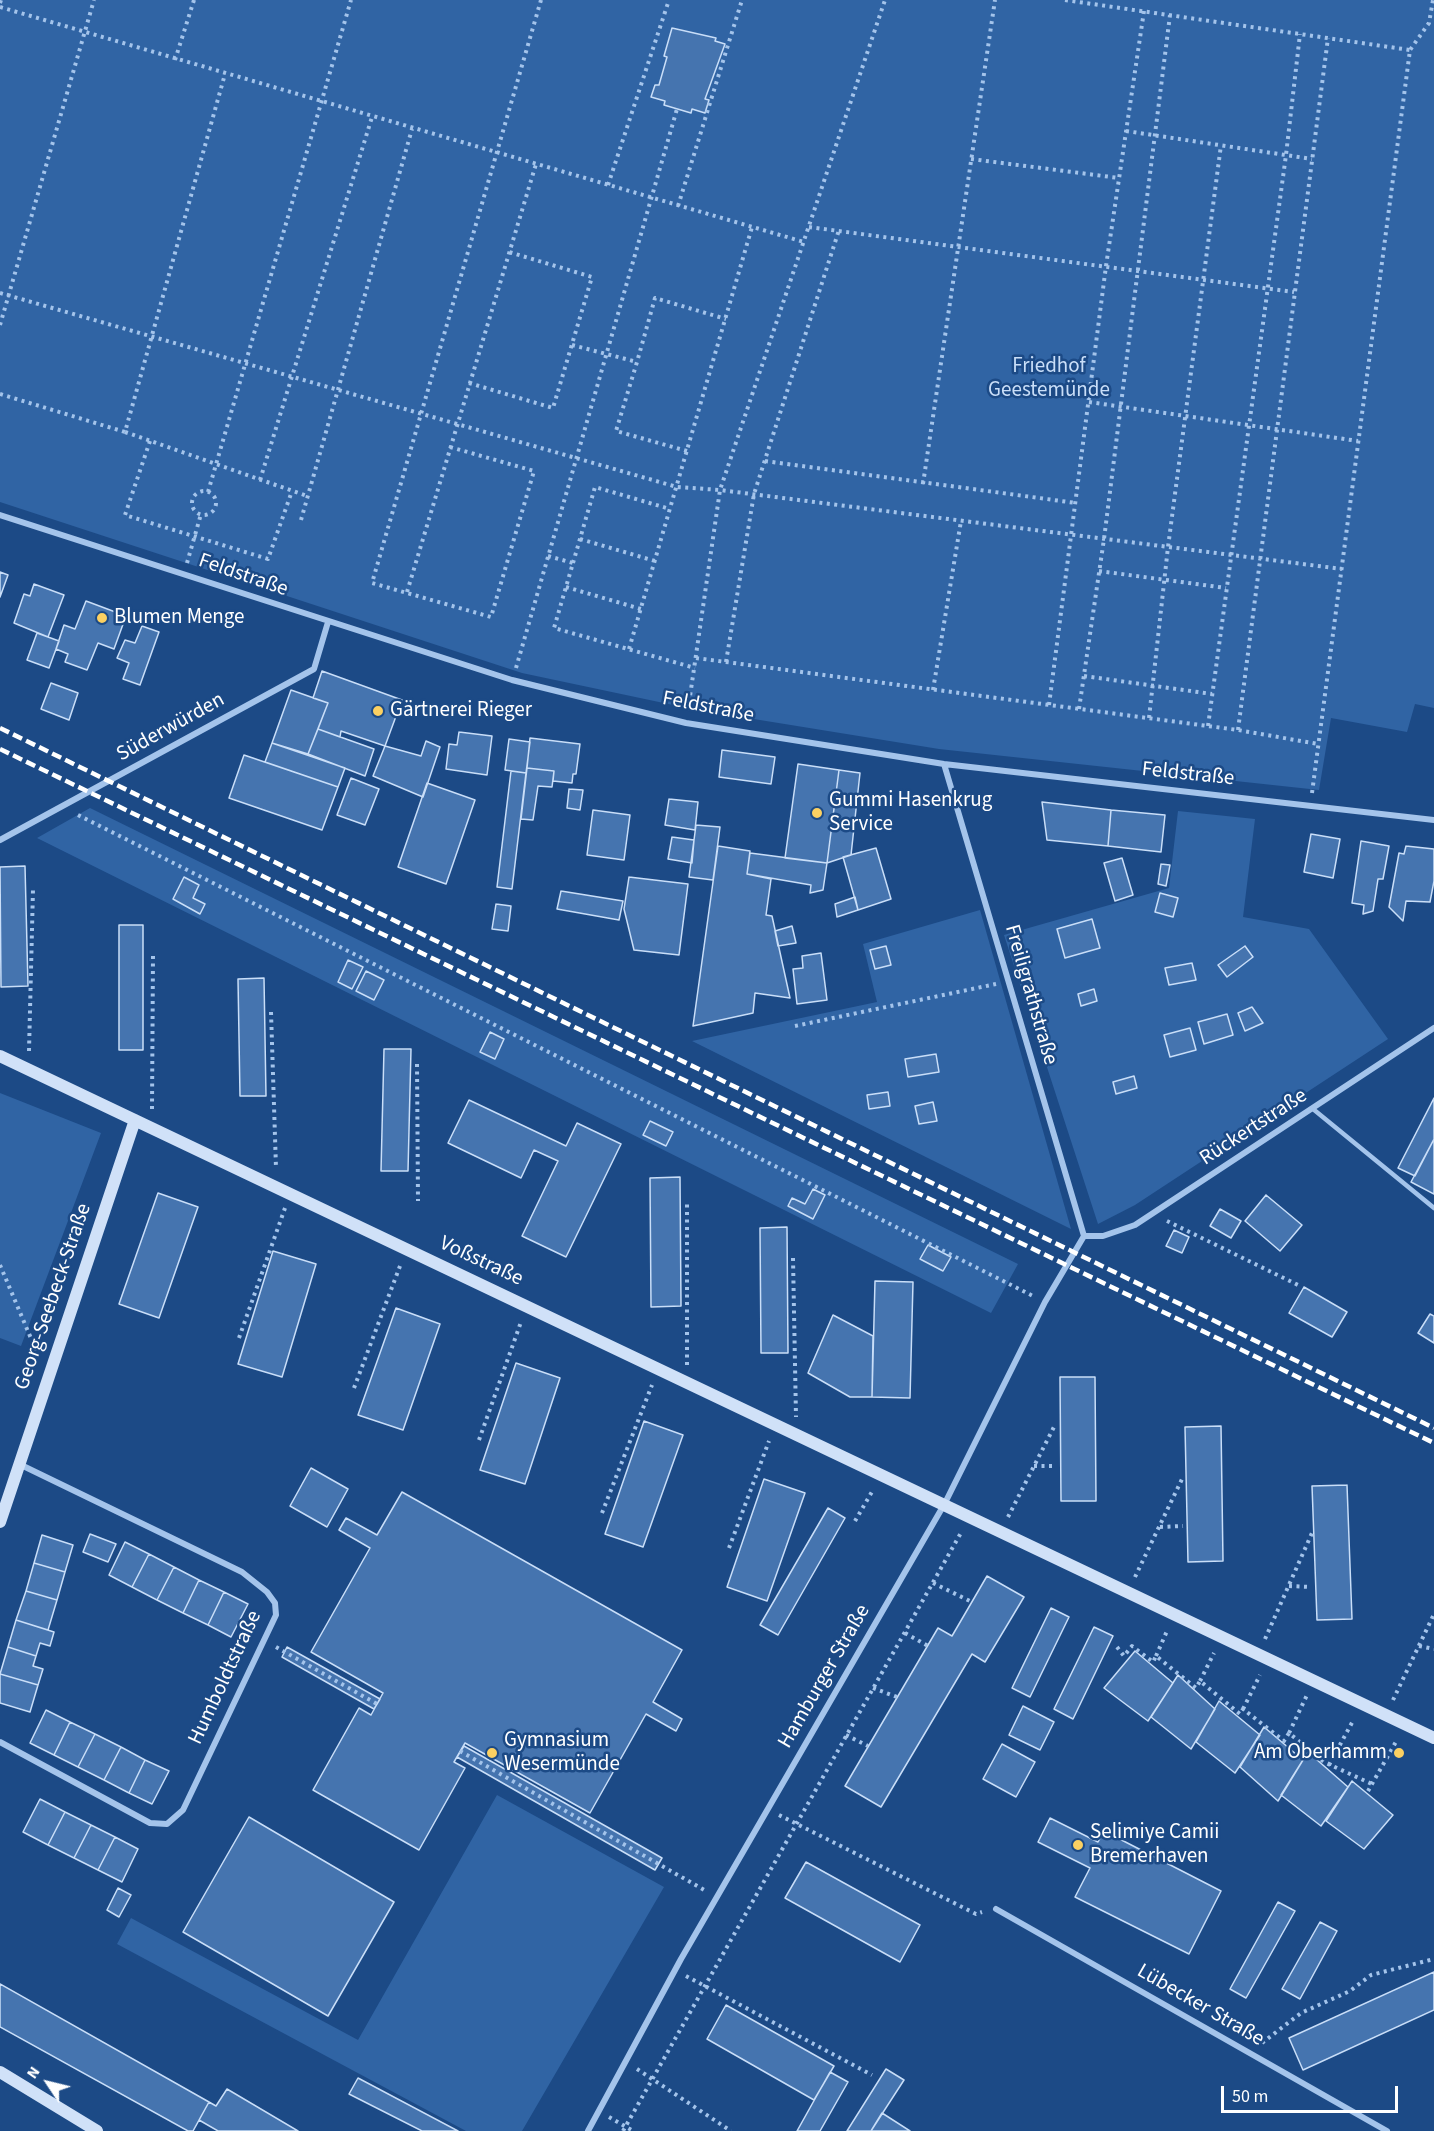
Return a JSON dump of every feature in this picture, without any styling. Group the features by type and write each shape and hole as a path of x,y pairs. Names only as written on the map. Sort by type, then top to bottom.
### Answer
{"street":[{"name":"Feldstraße","path":"0,515 512,680 686,723 944,764 1434,820"},
{"name":"Süderwürden","path":"0,840 314,669 328,622"},
{"name":"Freiligrathstraße","path":"944,764 1084,1236"},
{"name":"Rückertstraße","path":"1084,1236 1102,1236 1135,1225 1434,1028"},
{"name":"Voßstraße","path":"0,1056 945,1503"},
{"name":"Georg-Seebeck-Straße","path":"0,1522 135,1120"},
{"name":"Hamburger Straße","path":"588,2131 675,1970 945,1503 1045,1302 1084,1236"},
{"name":"Humboldtstraße","path":"0,1742 150,1823 167,1824 183,1810 276,1614 275,1602 267,1592 242,1572 19,1464"},
{"path":"945,1503 1434,1738"},
{"name":"Lübecker Straße","path":"996,1909 1387,2131"},
{"path":"0,2072 97,2131"}],"lane":[{"path":"1313,1109 1434,1208"}],"path":[{"path":"0,325 94,0"},
{"path":"175,60 194,0"},
{"path":"208,492 351,0"},
{"path":"450,447 534,471 490,617 372,583 541,0"},
{"path":"608,185 669,0"},
{"path":"678,206 742,0"},
{"path":"686,723 720,490 885,0"},
{"path":"923,484 995,0"},
{"path":"1065,0 1410,50"},
{"path":"1311,805 1410,50 1429,23 1433,0"},
{"path":"0,4 84,34 804,242"},
{"path":"1049,705 1119,178 1144,11"},
{"path":"1079,709 1104,539 1170,15"},
{"path":"1208,726 1286,155 1300,34"},
{"path":"1238,730 1258,558 1328,38"},
{"path":"125,432 225,74"},
{"path":"512,680 677,108"},
{"path":"260,480 372,117"},
{"path":"301,520 412,129"},
{"path":"1126,131 1312,159"},
{"path":"1149,718 1168,547 1221,145"},
{"path":"971,159 1119,178"},
{"path":"407,592 536,164"},
{"path":"629,649 752,227"},
{"path":"809,227 1294,292"},
{"path":"726,662 754,494 839,230"},
{"path":"470,383 553,408 572,345 592,277 509,252"},
{"path":"0,292 576,460 677,487 754,494 1342,569"},
{"path":"687,451 616,431 655,298 726,319"},
{"path":"572,345 637,362"},
{"path":"0,394 125,432 308,496"},
{"path":"1089,402 1359,441"},
{"path":"150,441 125,515 268,559 292,491"},
{"path":"765,461 1076,503"},
{"path":"670,509 595,487 554,628 695,668"},
{"path":"200,492 208,492 216,499 216,506 208,514 201,514 193,506 194,498 200,492"},
{"path":"184,573 201,514"},
{"path":"933,690 961,521"},
{"path":"580,539 655,561"},
{"path":"548,556 573,563"},
{"path":"1099,571 1226,588"},
{"path":"566,587 641,609"},
{"path":"696,658 1238,730 1318,744"},
{"path":"1084,676 1212,694"},
{"path":"61,807 1045,1302"},
{"path":"29,1069 33,889"},
{"path":"152,1128 153,956"},
{"path":"795,1026 1009,982"},
{"path":"272,1012 277,1187"},
{"path":"417,1064 418,1201"},
{"path":"240,1338 263,1264 291,1194"},
{"path":"687,1201 687,1381"},
{"path":"1154,1212 1175,1227 1298,1285"},
{"path":"354,1388 407,1249"},
{"path":"793,1258 796,1432"},
{"path":"0,1264 48,1377"},
{"path":"479,1440 527,1305"},
{"path":"602,1513 659,1368"},
{"path":"729,1548 776,1423"},
{"path":"1001,1531 1055,1425"},
{"path":"1034,1466 1054,1466"},
{"path":"855,1521 882,1473"},
{"path":"1129,1592 1183,1477"},
{"path":"625,2129 703,1985 971,1516"},
{"path":"1160,1527 1183,1526"},
{"path":"1200,1681 1240,1714 1312,1533"},
{"path":"933,1583 972,1602"},
{"path":"1289,1586 1311,1587"},
{"path":"1117,1647 1124,1656 1132,1646 1153,1662 1174,1614"},
{"path":"1386,1714 1434,1614"},
{"path":"904,1633 928,1646"},
{"path":"1156,1656 1196,1688 1223,1636"},
{"path":"263,1640 377,1704"},
{"path":"1419,1646 1434,1648"},
{"path":"1243,1709 1284,1741 1314,1680"},
{"path":"873,1688 897,1697"},
{"path":"1329,1765 1363,1703"},
{"path":"1368,1791 1406,1724"},
{"path":"1289,1733 1329,1765 1372,1784"},
{"path":"846,1735 868,1746"},
{"path":"460,1751 717,1897"},
{"path":"768,1809 976,1914 996,1909"},
{"path":"1247,2051 1275,2034 1301,2013 1350,1991 1371,1975 1434,1959"},
{"path":"675,1970 872,2075"},
{"path":"624,2061 731,2131"},
{"path":"598,2111 625,2129 633,2131"}],"green space":[{"name":"Friedhof Geestemünde","path":"0,0 1434,0 1434,708 1415,704 1407,732 1331,718 1319,790 939,749 692,709 522,673 0,502"},
{"path":"90,808 1018,1264 991,1313 37,838"},
{"path":"1178,811 1255,819 1243,917 1309,929 1388,1039 1135,1205 1098,1224 1004,935 1169,888"},
{"path":"980,910 1071,1229 692,1041 877,1002 863,944"},
{"path":"0,1093 101,1133 21,1346 0,1338"},
{"path":"497,1795 664,1887 522,2131 466,2131 117,1944 131,1918 358,2040"}],"building":[{"path":"672,28 716,38 715,41 725,44 705,99 709,100 705,113 692,109 691,113 664,105 665,101 651,97 655,85 659,85"},
{"path":"0,572 8,575 0,597"},
{"path":"34,584 64,595 48,637 14,623 24,594 30,596"},
{"path":"86,601 126,616 114,649 98,643 87,670 65,662 68,654 56,649 64,625 75,629"},
{"path":"142,626 159,632 140,685 123,679 129,663 117,658 125,640 135,643"},
{"path":"37,633 59,641 49,668 27,660"},
{"path":"322,671 402,700 385,746 341,731 340,737 318,729 328,703 313,698"},
{"path":"51,683 78,693 69,720 41,709"},
{"path":"291,690 328,703 308,754 272,743"},
{"path":"318,729 374,749 365,776 308,754"},
{"path":"459,732 492,736 487,775 446,769 449,744 457,745"},
{"path":"530,738 580,744 576,774 573,774 572,783 553,781 554,771 527,768"},
{"path":"509,739 530,742 526,773 505,770"},
{"path":"426,741 440,747 423,797 373,776 385,746 421,756"},
{"path":"272,743 345,768 338,787 265,762"},
{"path":"722,750 775,757 771,784 719,777"},
{"path":"244,755 338,787 322,830 229,798"},
{"path":"798,764 839,770 827,863 785,858"},
{"path":"527,768 554,771 552,787 538,786 533,820 521,819"},
{"path":"839,770 860,773 851,855 827,863"},
{"path":"511,771 526,773 512,889 497,887"},
{"path":"351,778 379,789 365,825 337,815"},
{"path":"427,783 475,800 446,884 398,867"},
{"path":"569,789 583,790 580,810 567,808"},
{"path":"669,799 698,802 695,830 665,825"},
{"path":"1042,802 1111,810 1108,846 1047,840"},
{"path":"593,810 630,815 624,860 587,855"},
{"path":"1111,810 1165,815 1161,852 1108,846"},
{"path":"696,825 720,827 713,880 689,877"},
{"path":"1311,834 1340,839 1333,878 1304,872"},
{"path":"672,837 694,840 692,863 668,859"},
{"path":"1361,841 1389,846 1383,879 1378,879 1373,911 1363,914 1364,905 1352,903"},
{"path":"718,846 750,851 747,874 771,879 766,915 772,916 790,998 755,993 753,1013 693,1026"},
{"path":"1406,846 1434,849 1434,881 1430,902 1406,901 1403,921 1389,907 1399,853 1404,854"},
{"path":"876,848 891,899 858,910 843,857"},
{"path":"750,853 827,863 823,890 810,893 811,885 747,874"},
{"path":"1122,858 1133,895 1115,901 1104,863"},
{"path":"1161,864 1170,865 1166,886 1158,884"},
{"path":"25,866 28,986 1,987 0,867"},
{"path":"184,877 199,885 193,898 205,904 200,914 173,899"},
{"path":"629,877 688,884 679,955 634,950 624,909"},
{"path":"561,891 623,901 619,920 557,909"},
{"path":"1160,893 1178,898 1173,917 1155,912"},
{"path":"855,897 858,910 837,917 835,904"},
{"path":"496,904 511,906 508,931 492,929"},
{"path":"1092,919 1100,948 1065,958 1057,929"},
{"path":"119,925 143,925 143,1050 119,1050"},
{"path":"792,926 796,943 778,946 775,931"},
{"path":"886,946 891,965 875,969 870,950"},
{"path":"1245,946 1253,957 1227,977 1218,965"},
{"path":"821,953 827,1000 797,1004 793,969 803,968 802,956"},
{"path":"348,960 363,967 352,989 338,982"},
{"path":"1192,963 1196,980 1169,985 1165,968"},
{"path":"366,971 384,980 374,1000 356,991"},
{"path":"264,978 266,1096 240,1096 238,979"},
{"path":"1094,989 1097,1001 1081,1006 1078,994"},
{"path":"1252,1007 1263,1023 1245,1031 1238,1013"},
{"path":"1227,1014 1233,1035 1204,1044 1198,1022"},
{"path":"1190,1028 1196,1050 1170,1057 1164,1035"},
{"path":"490,1032 504,1039 495,1059 480,1052"},
{"path":"384,1049 411,1049 408,1171 381,1171"},
{"path":"936,1054 939,1072 908,1077 905,1059"},
{"path":"1134,1076 1137,1088 1116,1094 1113,1082"},
{"path":"888,1092 890,1106 869,1109 867,1095"},
{"path":"1434,1098 1434,1139 1415,1176 1398,1168"},
{"path":"469,1100 566,1146 577,1123 621,1144 566,1257 522,1236 558,1161 534,1150 521,1178 448,1143"},
{"path":"933,1102 937,1121 919,1124 915,1106"},
{"path":"650,1121 673,1132 666,1146 643,1135"},
{"path":"1434,1139 1434,1194 1411,1182"},
{"path":"680,1177 681,1306 651,1307 650,1178"},
{"path":"813,1189 825,1195 813,1219 788,1206 792,1198 805,1204"},
{"path":"158,1193 198,1207 159,1318 119,1304"},
{"path":"1266,1195 1302,1225 1280,1251 1245,1221"},
{"path":"1220,1209 1241,1221 1231,1238 1210,1226"},
{"path":"787,1227 788,1353 761,1353 760,1228"},
{"path":"1174,1230 1189,1237 1182,1253 1166,1246"},
{"path":"928,1245 951,1257 943,1271 920,1259"},
{"path":"273,1251 316,1264 282,1377 238,1364"},
{"path":"875,1281 913,1282 910,1398 872,1397"},
{"path":"1304,1287 1347,1312 1332,1337 1289,1313"},
{"path":"396,1308 440,1324 403,1430 358,1415"},
{"path":"1430,1314 1434,1316 1434,1343 1418,1333"},
{"path":"833,1315 873,1336 872,1397 850,1397 808,1373"},
{"path":"516,1363 560,1378 525,1484 480,1470"},
{"path":"1060,1377 1095,1377 1096,1501 1061,1501"},
{"path":"644,1421 683,1435 643,1547 605,1534"},
{"path":"1221,1426 1223,1561 1188,1562 1185,1427"},
{"path":"311,1468 348,1489 327,1527 290,1506"},
{"path":"764,1479 805,1493 767,1601 727,1587"},
{"path":"1347,1485 1352,1619 1317,1620 1312,1486"},
{"path":"402,1492 682,1650 653,1702 682,1719 676,1731 646,1714 590,1813 465,1743 454,1762 465,1768 419,1850 313,1790 359,1708 371,1715 383,1693 311,1652 370,1548 339,1530 346,1518 377,1535"},
{"path":"828,1508 845,1518 778,1635 760,1625"},
{"path":"90,1534 116,1544 108,1562 83,1552"},
{"path":"42,1535 73,1545 65,1572 34,1563"},
{"path":"125,1542 149,1554 132,1587 109,1575"},
{"path":"149,1554 174,1567 157,1600 132,1587"},
{"path":"34,1563 65,1572 57,1600 26,1591"},
{"path":"174,1567 199,1580 183,1613 157,1600"},
{"path":"987,1576 1024,1597 985,1662 972,1654 881,1807 845,1786 938,1628 952,1636"},
{"path":"199,1580 224,1592 208,1625 183,1613"},
{"path":"26,1591 57,1600 48,1630 16,1620"},
{"path":"224,1592 248,1604 231,1637 208,1625"},
{"path":"1051,1608 1069,1617 1030,1697 1012,1688"},
{"path":"16,1620 54,1632 50,1646 40,1643 36,1656 8,1647"},
{"path":"1094,1627 1113,1636 1073,1719 1054,1709"},
{"path":"8,1647 36,1656 33,1666 43,1669 38,1685 0,1674"},
{"path":"287,1647 380,1699 374,1709 282,1657"},
{"path":"1135,1651 1173,1683 1148,1721 1104,1688"},
{"path":"0,1674 38,1685 30,1712 0,1703"},
{"path":"1178,1675 1215,1709 1191,1749 1151,1717"},
{"path":"1219,1701 1260,1735 1235,1773 1196,1742"},
{"path":"1023,1706 1054,1722 1040,1750 1009,1735"},
{"path":"46,1710 70,1722 54,1755 30,1743"},
{"path":"70,1722 95,1734 78,1767 54,1755"},
{"path":"1264,1727 1303,1760 1278,1801 1240,1767"},
{"path":"95,1734 121,1747 104,1780 78,1767"},
{"path":"1002,1744 1035,1762 1016,1797 983,1779"},
{"path":"464,1746 662,1858 655,1870 457,1757"},
{"path":"121,1747 145,1760 129,1793 104,1780"},
{"path":"1308,1752 1348,1787 1321,1826 1281,1795"},
{"path":"145,1760 169,1771 152,1804 129,1793"},
{"path":"1352,1781 1393,1815 1364,1849 1326,1821"},
{"path":"40,1799 65,1812 48,1845 23,1832"},
{"path":"65,1812 91,1825 74,1858 48,1845"},
{"path":"249,1817 394,1902 328,2016 183,1932"},
{"path":"1050,1818 1098,1842 1104,1831 1221,1891 1189,1954 1075,1897 1090,1868 1038,1842"},
{"path":"91,1825 115,1837 98,1870 74,1858"},
{"path":"115,1837 138,1849 122,1882 98,1870"},
{"path":"806,1862 920,1925 900,1962 785,1898"},
{"path":"118,1888 131,1895 119,1917 107,1910"},
{"path":"1278,1902 1295,1911 1246,1998 1230,1989"},
{"path":"1320,1922 1337,1931 1300,1999 1282,1989"},
{"path":"1434,1972 1434,2010 1303,2070 1289,2038"},
{"path":"0,1984 209,2102 193,2131 188,2131 0,2027"},
{"path":"726,2005 834,2066 814,2100 707,2039"},
{"path":"886,2069 904,2080 871,2131 847,2131"},
{"path":"830,2072 848,2082 820,2131 797,2131"},
{"path":"358,2078 458,2131 422,2131 349,2094"},
{"path":"227,2089 298,2131 218,2131 199,2120 209,2102 216,2106"},
{"path":"882,2113 910,2131 871,2131"}],"railway":[{"path":"0,728 1434,1428"},
{"path":"0,749 1434,1443"}],"place":[{"name":"Blumen Menge","path":"102,618"},
{"name":"Gärtnerei Rieger","path":"378,711"},
{"name":"Gummi Hasenkrug Service","path":"817,813"},
{"name":"Gymnasium Wesermünde","path":"492,1753"},
{"name":"Am Oberhamm","path":"1399,1753"},
{"name":"Selimiye Camii Bremerhaven","path":"1078,1845"}]}
